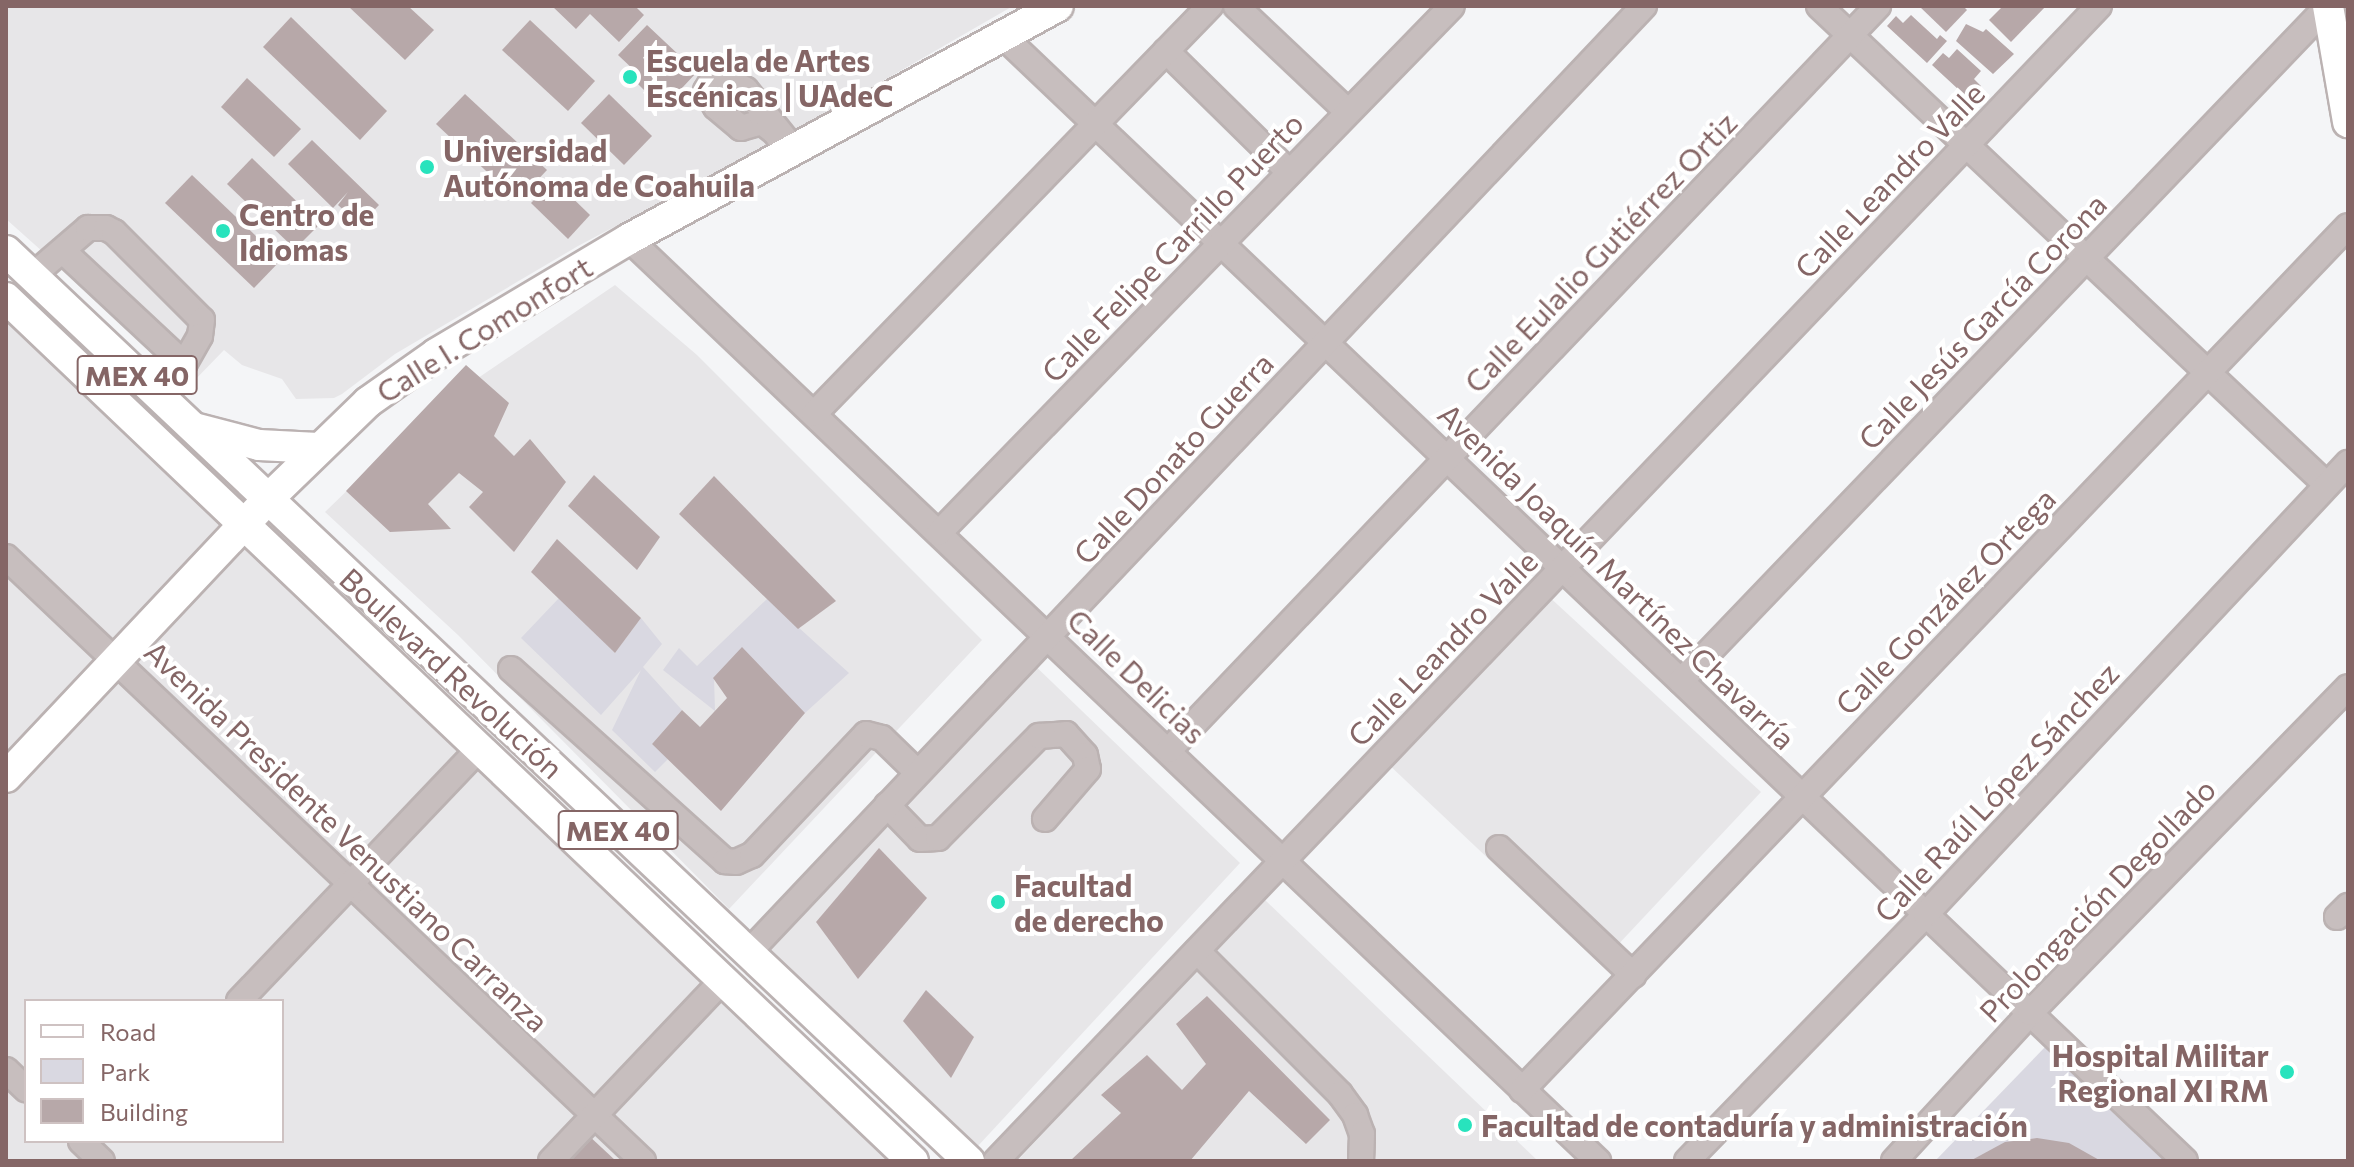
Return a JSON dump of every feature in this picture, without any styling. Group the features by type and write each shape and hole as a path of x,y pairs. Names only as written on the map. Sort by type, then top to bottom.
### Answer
{"main road":[{"name":"Calle I. Comonfort","path":"6,777 268,499 368,402 436,354 629,239 1058,6"},
{"path":"2328,6 2348,122"},
{"name":"Boulevard Revolución","path":"6,251 969,1161"},
{"name":"MEX 40","path":"6,298 913,1161"},
{"path":"192,428 259,445 318,448"}],"street":[{"path":"814,414 1210,6"},
{"path":"1236,6 1348,112"},
{"name":"Calle Felipe Carrillo Puerto","path":"939,533 1452,6"},
{"name":"Calle Donato Guerra","path":"748,953 1644,6"},
{"path":"1819,6 2327,485"},
{"name":"Calle Eulalio Gutiérrez Ortiz","path":"1169,750 1878,6"},
{"name":"Calle Leandro Valle","path":"996,1161 2099,6"},
{"name":"Calle Jesús García Corona","path":"1681,681 2328,6"},
{"name":"Avenida Joaquín Martínez Chavarría","path":"1004,37 2185,1161"},
{"path":"1166,51 1289,172"},
{"name":"Calle González Ortega","path":"1522,1090 2348,226"},
{"path":"32,276 88,228 106,228 114,232 199,314 200,336 163,401"},
{"name":"Calle Delicias","path":"629,239 1598,1161"},
{"path":"63,251 184,364"},
{"name":"Calle Raúl López Sánchez","path":"1687,1161 1926,914 2348,463"},
{"name":"Avenida Presidente Venustiano Carranza","path":"6,557 643,1161"},
{"path":"511,669 725,861 736,862 752,855 866,734 882,738 917,772"},
{"name":"Prolongación Degollado","path":"1894,1161 2030,1013 2348,687"},
{"path":"887,805 920,839 938,838 1039,736 1066,734 1085,755 1088,769 1045,819"},
{"path":"241,999 479,749"},
{"path":"1499,848 1633,975"},
{"path":"1197,951 1340,1094 1355,1115 1362,1134 1361,1161"},
{"path":"551,1161 723,980"},
{"path":"6,1070 24,1087"}],"shaded area":[{"name":"Universidad Autónoma de Coahuila","path":"6,6 1013,6 810,123 578,246 395,354 342,394 334,398 296,399 282,379 242,365 224,350 191,384 6,219"},
{"path":"615,285 697,355 982,640 729,909 458,635 325,512 428,412"},
{"path":"6,292 928,1161 6,1161"},
{"path":"1545,593 1761,792 1600,964 1386,762"},
{"name":"Facultad de derecho","path":"1027,658 1240,863 977,1147 756,941"},
{"path":"1264,899 1538,1161 1017,1161"}],"green space":[{"path":"559,598 615,653 641,618 662,644 643,667 682,710 652,744 668,759 655,772 612,730 641,670 601,715 521,638"},
{"path":"767,599 849,673 805,713 714,678 715,711 663,670 679,648 697,666"},
{"path":"2046,1046 2169,1161 1935,1161"}],"building":[{"path":"348,6 408,6 434,30 405,60"},
{"path":"552,6 635,6 644,15 619,42 590,14 576,29"},
{"path":"1919,6 1963,6 1967,10 1946,32"},
{"path":"2003,6 2046,6 2011,42 1989,20"},
{"path":"1911,15 1937,39 1940,35 1947,41 1927,63 1887,26 1896,16 1903,23"},
{"path":"291,17 387,111 360,140 263,47"},
{"path":"530,20 595,81 568,111 502,50"},
{"path":"1966,24 1983,32 1986,29 2014,54 1993,74 1956,41"},
{"path":"647,25 697,72 668,103 652,88 646,92 631,77 636,72 618,55"},
{"path":"1957,49 1981,71 1974,79 1981,86 1972,102 1932,65 1943,53 1949,58"},
{"path":"247,78 301,129 274,157 221,107"},
{"path":"465,94 547,170 518,201 436,124"},
{"path":"609,94 652,136 624,165 581,123"},
{"path":"312,140 379,205 360,225 338,205 348,192 333,208 288,164"},
{"path":"252,158 320,224 295,249 227,184"},
{"name":"Centro de Idiomas","path":"192,175 281,260 254,288 165,203"},
{"path":"554,180 590,215 568,239 531,203"},
{"path":"466,365 509,403 494,436 514,456 530,439 566,482 514,552 469,507 483,492 459,473 428,504 451,529 390,532 346,491"},
{"path":"594,475 660,537 637,570 568,506"},
{"path":"714,476 836,601 798,629 679,514"},
{"path":"557,539 641,618 615,653 531,572"},
{"path":"742,647 805,713 721,811 652,744 682,710 700,727 727,698 713,678"},
{"path":"879,848 927,898 858,979 816,922"},
{"path":"926,990 974,1037 951,1078 903,1021"},
{"path":"1207,996 1330,1120 1306,1144 1249,1091 1190,1161 1070,1161 1121,1113 1101,1095 1147,1055 1182,1090 1206,1064 1176,1024"},
{"path":"587,1134 616,1161 561,1161"},
{"path":"2037,1138 2069,1143 2101,1161 1970,1161 2005,1142"}],"place":[{"name":"Escuela de Artes Escénicas | UAdeC","path":"630,77"},
{"name":"Universidad Autónoma de Coahuila","path":"427,167"},
{"name":"Centro de Idiomas","path":"223,231"},
{"name":"Facultad de derecho","path":"998,902"},
{"name":"Hospital Militar Regional XI RM","path":"2287,1072"},
{"name":"Facultad de contaduría y administración","path":"1465,1125"}]}
